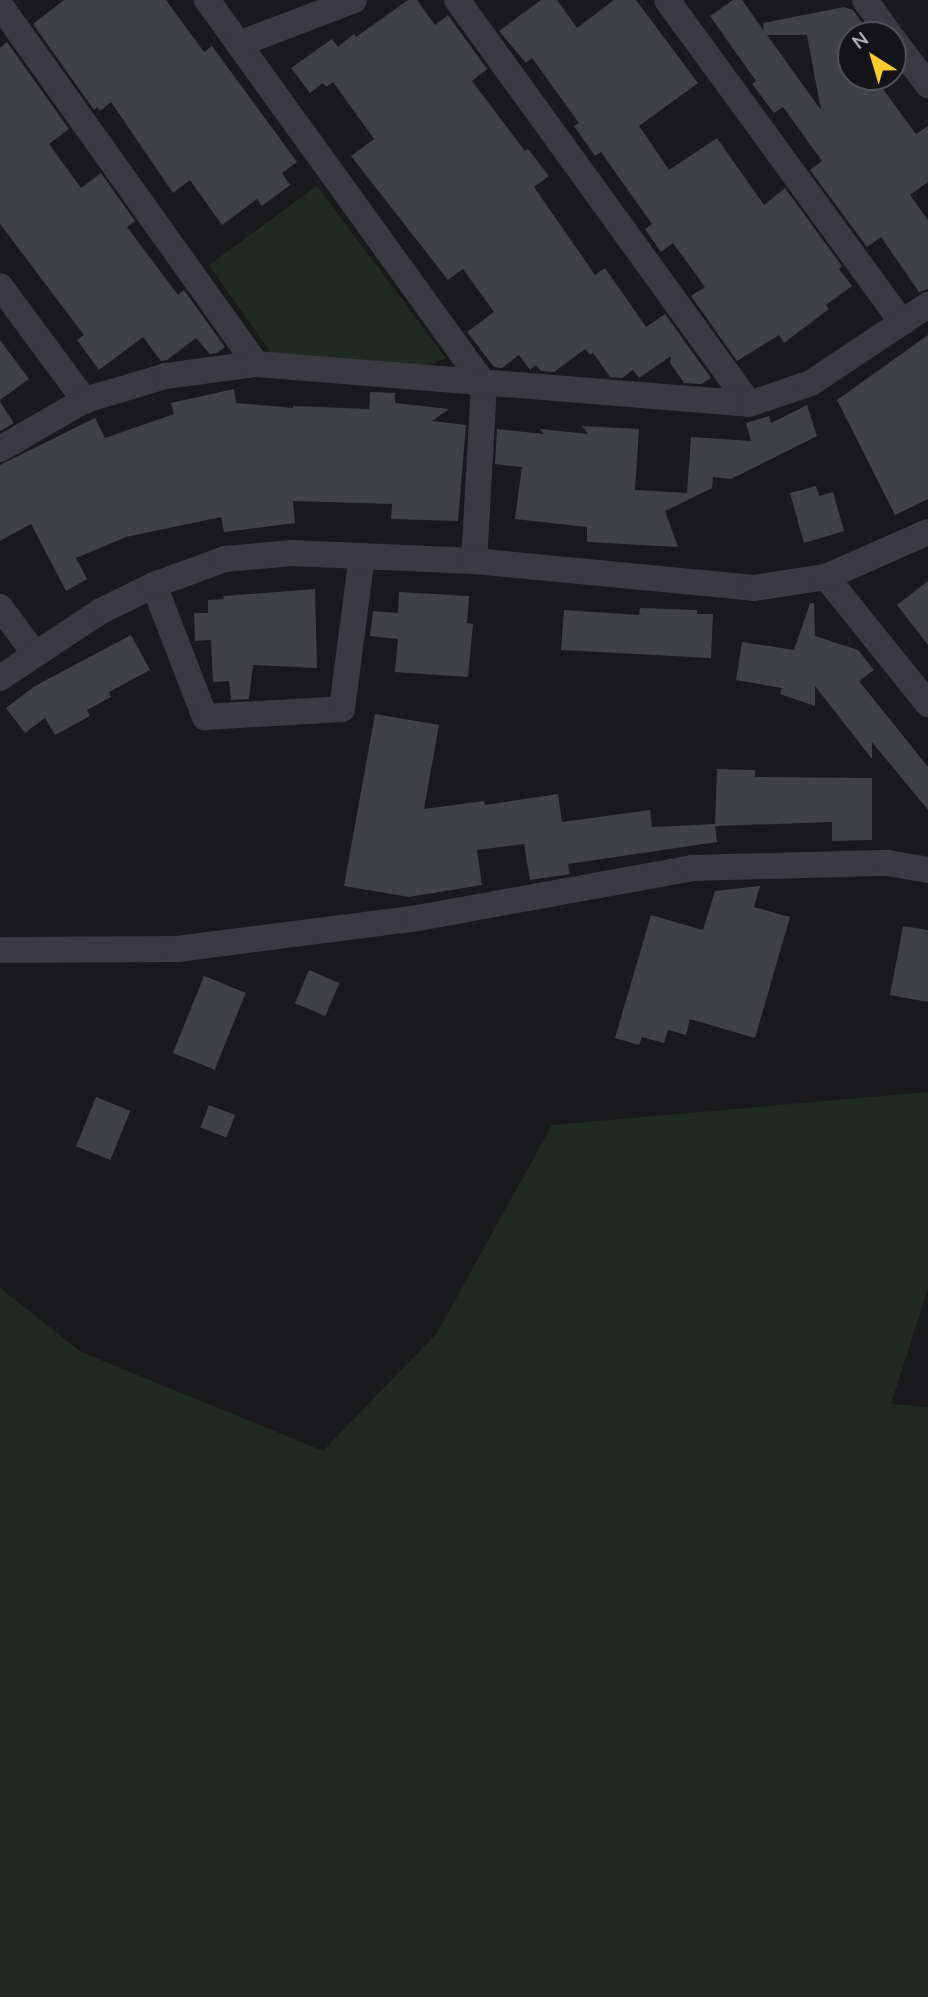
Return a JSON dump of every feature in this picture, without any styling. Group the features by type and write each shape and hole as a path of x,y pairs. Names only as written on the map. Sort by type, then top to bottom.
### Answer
{"street":[{"path":"207,0 484,384 474,561"},
{"path":"239,44 354,0"},
{"path":"457,0 749,404"},
{"path":"667,0 902,322"},
{"path":"865,0 880,21"},
{"path":"0,5 256,364"},
{"path":"907,57 928,85"},
{"path":"0,286 85,401"},
{"path":"0,449 85,401 166,376 256,364 749,404 811,383 928,304"},
{"path":"0,678 101,611 155,585 225,559 292,553 474,561 754,588 827,577 928,532"},
{"path":"155,585 205,718 342,709 362,556"},
{"path":"827,577 928,704"},
{"path":"0,607 34,653"},
{"path":"0,950 191,947 418,918 692,868 888,863 928,870"}],"shaded area":[{"path":"317,186 446,358 430,365 273,356 209,265"},
{"path":"928,1092 928,1288 891,1404 928,1407 928,1997 0,1997 0,1288 81,1352 323,1451 437,1333 552,1125"}],"building":[{"path":"64,0 166,0 204,52 212,46 297,162 282,173 290,185 262,206 257,199 222,225 190,180 173,193 111,102 100,111 97,107 94,110 33,24"},
{"path":"408,0 417,0 435,25 448,15 487,69 472,81 525,151 528,149 549,176 534,187 595,275 605,268 646,327 665,314 711,378 701,384 684,383 670,363 671,356 639,378 633,370 622,378 610,377 593,353 590,355 585,349 554,372 541,371 536,365 530,370 519,355 502,368 494,367 467,332 494,312 463,269 448,280 351,156 374,139 333,82 326,87 323,83 310,93 291,68 332,39 338,47 354,34 356,37"},
{"path":"541,0 557,0 577,28 614,0 636,0 698,83 639,126 669,170 717,138 764,205 785,188 842,266 839,269 852,286 826,305 829,309 784,343 779,335 737,361 691,296 705,287 673,243 661,252 645,229 652,224 601,152 595,156 574,126 579,123 532,58 526,63 499,31"},
{"path":"733,0 742,0 764,31 763,23 844,7 853,10 861,21 837,21 837,91 884,91 916,134 928,126 928,182 910,195 928,220 928,289 919,292 881,237 867,247 810,170 822,161 783,107 774,113 752,84 756,81 710,16","holes":["767,35 807,35 821,110"]},
{"path":"7,42 69,129 49,144 81,188 101,173 135,221 127,227 178,295 184,290 225,347 217,353 210,354 196,338 167,360 161,361 143,337 99,370 77,340 84,335 0,224 0,48"},
{"path":"928,335 928,499 895,515 837,400"},
{"path":"0,340 29,379 0,400"},
{"path":"234,389 236,403 293,408 369,409 370,392 395,393 395,403 449,409 432,421 466,425 458,521 391,519 392,504 293,501 295,523 224,532 221,517 126,537 76,558 87,579 66,591 31,524 0,541 0,465 95,418 105,438 174,414 171,403"},
{"path":"0,402 14,423 0,431"},
{"path":"807,405 817,436 731,479 713,477 712,488 665,511 678,547 587,542 587,527 515,519 522,467 495,464 497,429 544,434 540,429 588,434 582,426 639,429 635,490 687,493 691,437 751,441 746,423 769,416 771,423"},
{"path":"816,486 819,496 833,492 844,531 804,543 790,493"},
{"path":"928,581 928,645 897,605"},
{"path":"315,589 317,668 253,665 249,699 231,700 229,681 213,682 211,640 195,641 194,613 208,613 208,600 224,599 223,596"},
{"path":"399,592 469,596 467,623 473,624 468,677 395,672 398,639 370,636 373,611 398,613"},
{"path":"810,603 814,603 815,636 858,650 874,670 859,681 928,767 928,810 872,742 872,759 815,686 815,706 780,694 782,688 736,680 742,642 794,650"},
{"path":"640,608 697,610 697,614 713,614 711,658 561,650 564,610 639,615"},
{"path":"131,635 150,670 109,692 111,697 87,710 90,716 55,735 45,718 25,733 6,708 35,686"},
{"path":"375,714 439,725 424,809 484,801 485,805 558,794 562,822 650,810 652,827 715,824 717,842 568,864 570,874 530,880 524,844 477,850 482,885 409,897 344,886"},
{"path":"717,769 755,770 755,777 872,778 872,840 832,841 832,822 715,826"},
{"path":"760,886 754,907 790,917 755,1038 690,1019 686,1035 668,1030 664,1043 642,1037 639,1045 615,1038 651,915 703,930 715,891"},
{"path":"903,926 928,930 928,1002 890,995"},
{"path":"309,970 339,983 325,1016 295,1003"},
{"path":"204,976 246,993 215,1070 173,1053"},
{"path":"96,1097 130,1111 110,1160 76,1146"},
{"path":"209,1105 235,1115 227,1137 200,1127"}]}
